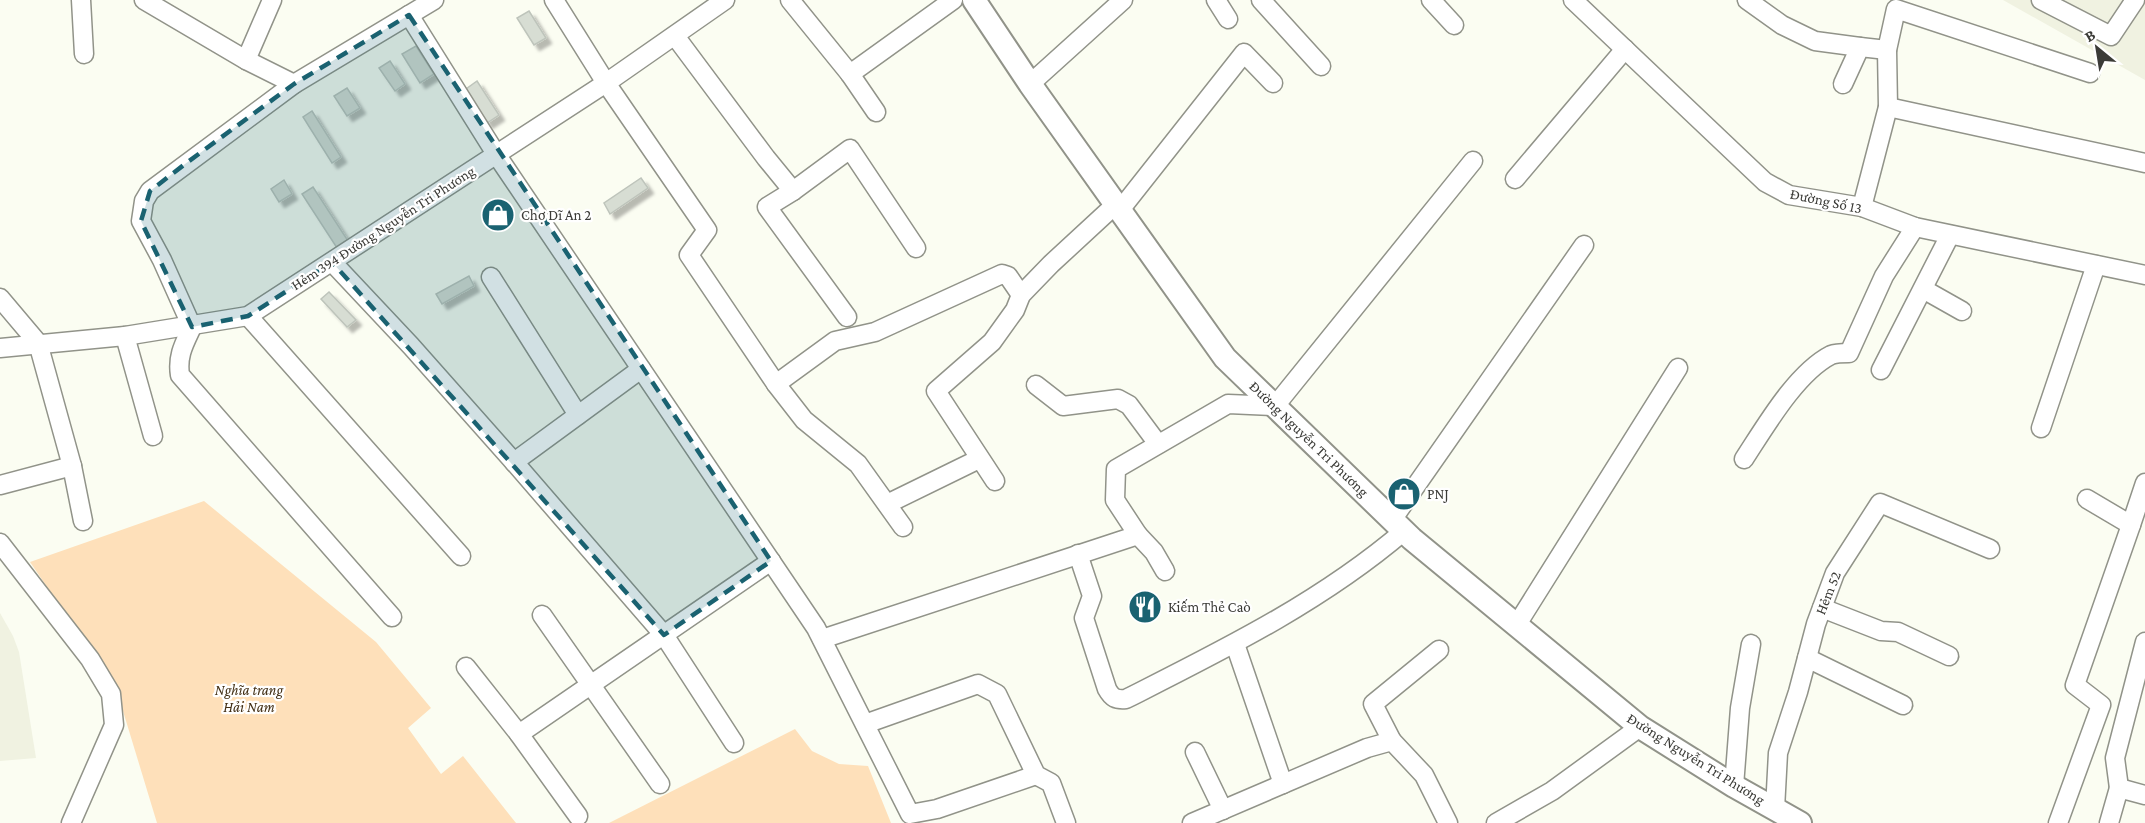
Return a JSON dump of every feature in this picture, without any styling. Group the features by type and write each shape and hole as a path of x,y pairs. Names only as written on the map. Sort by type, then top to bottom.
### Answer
{"main road":[{"name":"Đường Nguyễn Tri Phương","path":"974,0 1030,84 1225,358 1398,525 1516,626 1640,727 1734,786 1800,823"}],"street":[{"path":"81,0 84,54"},
{"path":"246,60 272,0"},
{"path":"392,617 180,375 178,362 181,350 192,327 162,260 141,221 144,201 150,191 185,164 294,84 434,0"},
{"path":"554,0 606,83 707,230 689,255 776,384 804,420 858,464 903,526"},
{"name":"Hẻm 394 Đường Nguyễn Tri Phương","path":"0,348 124,336 192,327 248,316 606,83 725,0"},
{"path":"790,0 850,74 876,112"},
{"path":"850,74 953,0"},
{"path":"1030,84 1123,0"},
{"path":"1216,0 1228,19"},
{"path":"1261,0 1321,66"},
{"path":"1431,0 1454,25"},
{"name":"Đường Số 13","path":"1573,0 1765,182 1789,195 1862,207 1915,227 2145,275"},
{"path":"1747,0 1782,25 1815,41 1887,51"},
{"path":"2041,0 2111,36 2135,0"},
{"path":"155,3 246,60 294,84"},
{"path":"1862,207 1888,107 1887,51 1897,4 2090,73"},
{"path":"409,15 496,154 822,639 910,814 940,816 1036,775"},
{"path":"675,36 793,191"},
{"path":"1843,84 1860,47"},
{"path":"1515,179 1625,49"},
{"path":"995,481 936,391 992,342 1015,310 1021,296 1051,264 1118,207 1244,53 1273,83"},
{"path":"1888,107 2145,163"},
{"path":"848,317 767,207 850,149 916,248"},
{"path":"1165,571 1154,552 1138,535 1115,500 1116,469 1227,404 1275,406 1473,161"},
{"path":"1744,459 1786,397 1814,368 1833,354 1849,353 1884,276 1915,227"},
{"path":"1881,370 1950,235"},
{"path":"1078,554 1092,596 1084,618 1107,689 1111,697 1118,700 1126,699 1235,644 1333,586 1371,559 1398,525 1584,245"},
{"path":"332,262 411,346 664,635 734,743"},
{"path":"2041,428 2096,265"},
{"path":"776,384 836,341 875,332 1002,274 1008,276 1021,296"},
{"path":"491,278 578,415"},
{"path":"1923,289 1962,311"},
{"path":"0,298 38,343 72,466 82,521"},
{"path":"248,316 461,556"},
{"path":"124,336 153,436"},
{"path":"1516,626 1678,368"},
{"path":"514,462 641,369"},
{"path":"1036,384 1063,406 1118,399 1129,405 1158,444"},
{"path":"887,504 979,459"},
{"path":"0,485 72,466"},
{"path":"2058,823 2101,705 2075,685 2145,483"},
{"path":"2088,499 2131,525"},
{"name":"Hẻm 52","path":"1775,809 1778,753 1822,608 1835,573 1880,503 1990,549"},
{"path":"822,639 1138,535"},
{"path":"0,543 90,658 111,694 114,725 71,823"},
{"path":"519,734 771,561"},
{"path":"1822,608 1881,631 1898,632 1949,656"},
{"path":"542,615 660,784"},
{"path":"2109,823 2119,788 2115,758 2145,642"},
{"path":"1235,644 1283,784"},
{"path":"1734,786 1740,708 1751,644"},
{"path":"1439,650 1374,704 1392,741 1424,775 1448,823"},
{"path":"1807,658 1903,705"},
{"path":"466,668 519,734 578,816"},
{"path":"865,724 978,684 997,694 1036,775 1051,783 1066,823"},
{"path":"1496,823 1515,819 1640,727"},
{"path":"1192,823 1366,748 1392,741"},
{"path":"1195,752 1223,810"},
{"path":"2119,788 2145,795"}],"highlighted area":[{"path":"409,15 771,561 664,635 332,262 248,316 192,327 141,221 150,191 185,164 294,84"}],"shaded area":[{"path":"2003,0 2145,0 2145,80"},
{"path":"0,613 19,652 36,758 0,761"}],"green space":[{"name":"Nghĩa trang Hải Nam","path":"204,501 376,642 431,708 408,728 441,774 463,756 516,823 157,823 116,688 30,562"},
{"path":"795,729 812,751 839,764 868,766 891,823 609,823"}],"building":[{"path":"529,11 546,38 534,45 517,18"},
{"path":"416,46 434,74 420,83 402,54"},
{"path":"390,61 405,84 395,91 379,68"},
{"path":"477,81 499,115 487,123 466,89"},
{"path":"347,88 360,108 347,116 334,96"},
{"path":"312,111 341,157 332,163 303,117"},
{"path":"641,178 648,188 610,214 604,203"},
{"path":"284,180 292,194 279,202 271,189"},
{"path":"313,187 350,244 339,251 302,194"},
{"path":"469,276 474,286 442,304 436,294"},
{"path":"329,292 356,320 347,327 321,299"}],"place":[{"name":"Chợ Dĩ An 2","path":"498,215"},
{"name":"PNJ","path":"1404,494"},
{"name":"Kiếm Thẻ Caò","path":"1145,607"}]}
